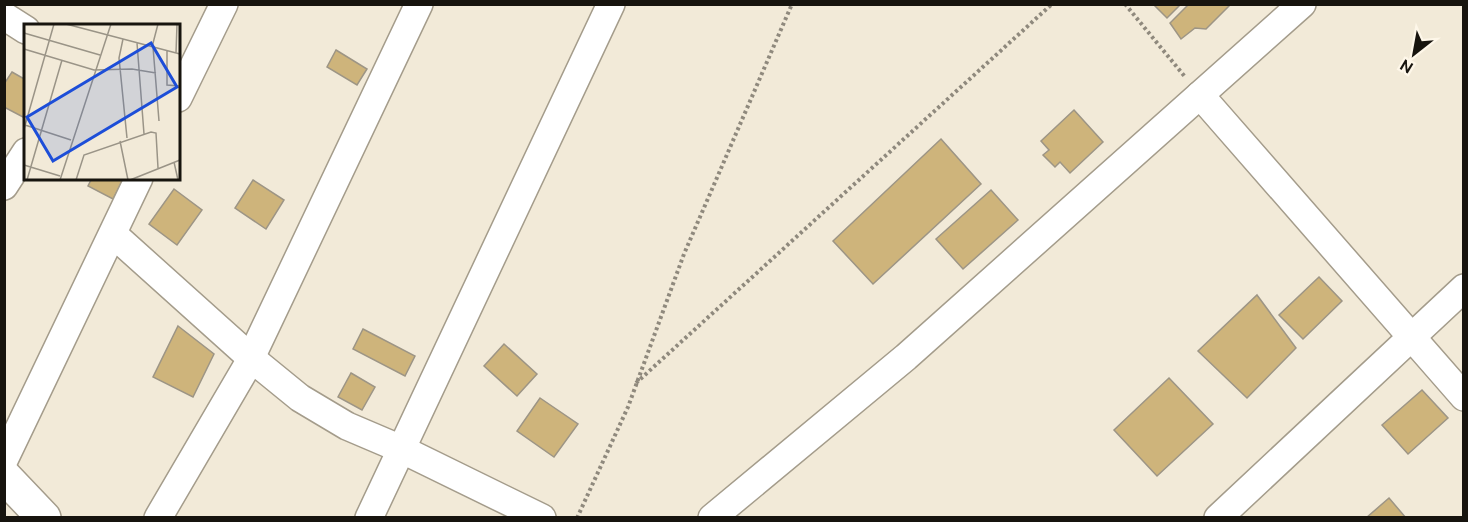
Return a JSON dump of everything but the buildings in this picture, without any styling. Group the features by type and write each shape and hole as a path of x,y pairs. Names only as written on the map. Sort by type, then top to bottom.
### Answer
{"main road":[{"path":"6,477 44,518"}],"street":[{"path":"180,94 224,4"},
{"path":"158,518 251,358 419,4"},
{"path":"369,518 611,4"},
{"path":"712,518 906,357 1302,4"},
{"path":"4,16 24,29"},
{"path":"1200,95 1410,338 1464,397"},
{"path":"4,186 24,155"},
{"path":"6,477 138,180"},
{"path":"113,234 251,358 300,398 347,426 401,449 542,518"},
{"path":"1218,518 1464,288"}],"path":[{"path":"576,518 628,407 684,255 792,4"},
{"path":"636,383 1052,4"},
{"path":"1125,4 1200,95"}]}
